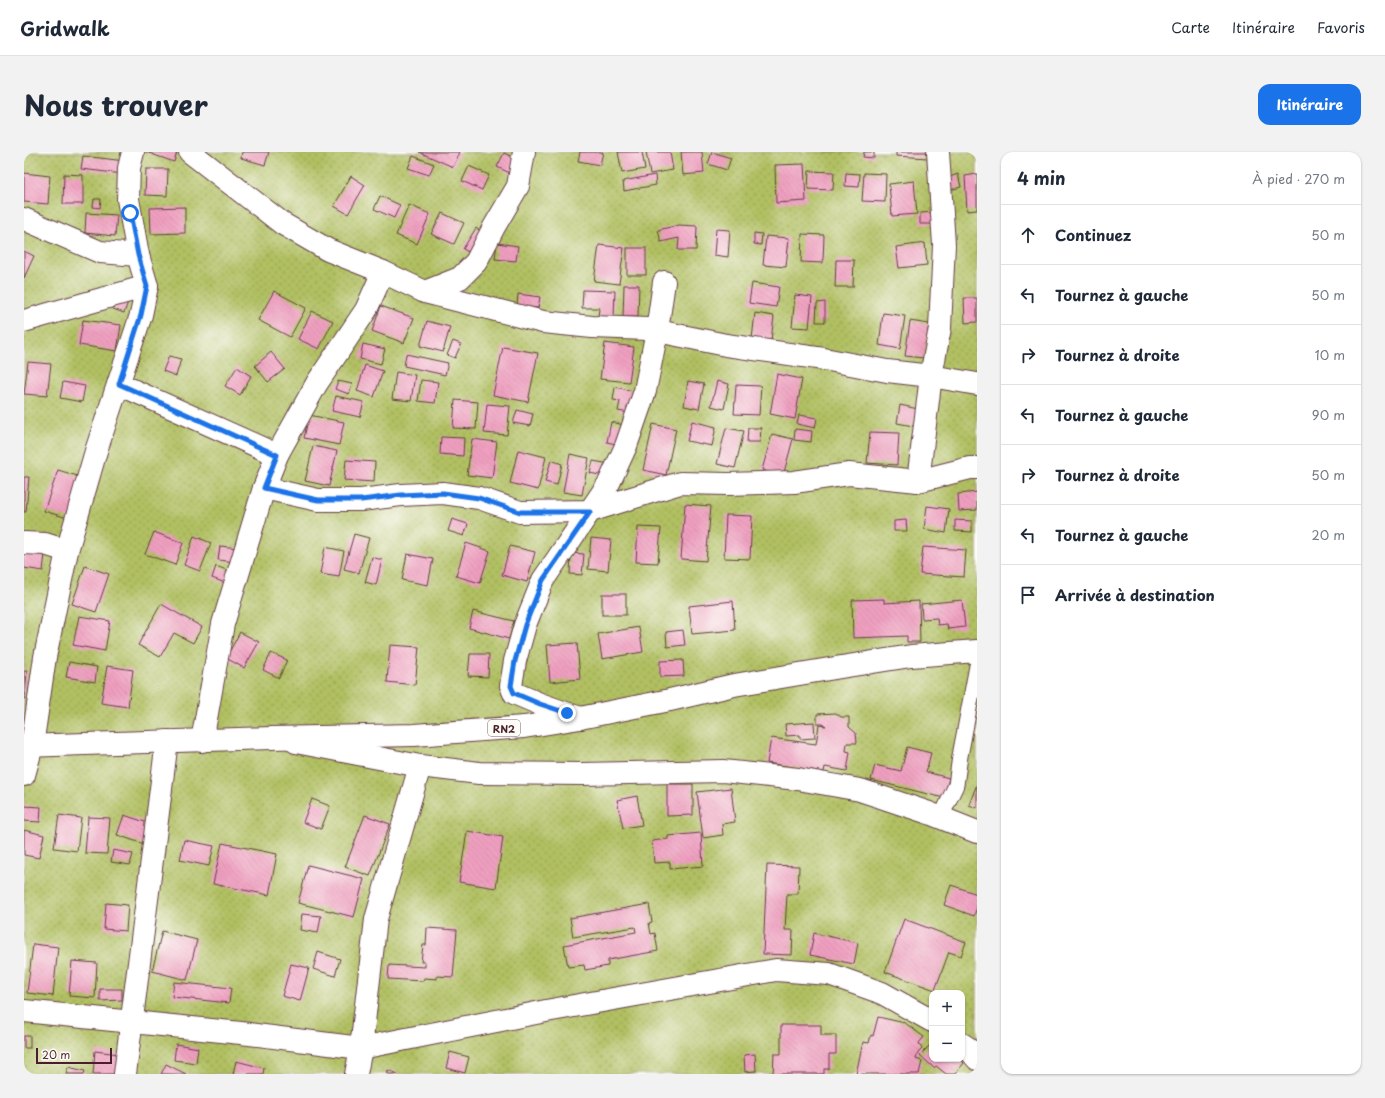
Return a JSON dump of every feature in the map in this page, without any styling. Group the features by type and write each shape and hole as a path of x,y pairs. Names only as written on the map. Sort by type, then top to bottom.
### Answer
{"main road":[{"path":"24,775 45,657 67,551 96,451 141,315 147,286 138,255 128,199 130,168 133,152"},
{"path":"190,152 283,224 328,250 383,272 425,292 543,322 592,327 648,329 726,344 824,359 887,371 931,376 977,384"},
{"path":"425,292 460,278 476,262 518,186 524,152"},
{"path":"918,481 931,376 940,328 944,245 938,152"},
{"path":"24,219 100,252 138,255"},
{"path":"202,741 223,624 264,488 277,455 317,382 366,310 383,272"},
{"path":"580,718 514,693 511,686 515,661 525,625 543,580 610,483 626,446 645,391 657,331 664,282"},
{"path":"24,321 147,286"},
{"path":"119,384 277,455"},
{"path":"264,488 318,500 361,500 401,495 443,493 479,498 520,512 590,512 680,483 728,484 794,482 849,474 918,481 970,468 977,468"},
{"path":"24,543 44,544 67,551"},
{"name":"RN2","path":"28,746 414,735 524,727 580,718 670,700 734,685 841,667 911,656 977,651"},
{"path":"272,738 420,766 479,773 731,772 798,779 860,790 941,817 977,832"},
{"path":"125,1074 168,741"},
{"path":"356,1074 361,1048 376,919 420,766"},
{"path":"24,1011 241,1033 361,1048 546,1011 776,970 829,974 882,993 929,1019"},
{"path":"965,1046 977,1059"}],"lane":[{"path":"941,817 956,786 960,756 977,666"}],"green space":[{"path":"24,152 977,152 977,1074 24,1074"}],"building":[{"path":"146,152 177,152 174,162"},
{"path":"242,152 269,152 265,165 241,158"},
{"path":"419,152 460,152 453,167"},
{"path":"580,152 603,152 600,165 578,161"},
{"path":"618,152 642,152 645,169 622,173"},
{"path":"646,152 670,152 673,170 650,174"},
{"path":"681,152 702,152 704,173 683,175"},
{"path":"712,152 731,158 727,170 708,164"},
{"path":"864,152 874,152 874,158 863,157"},
{"path":"896,152 929,152 928,158 896,156"},
{"path":"504,153 519,160 512,174 497,167"},
{"path":"83,156 125,161 123,174 81,169"},
{"path":"413,156 434,164 429,175 408,168"},
{"path":"804,164 806,201 776,203 775,165"},
{"path":"469,166 489,175 482,190 462,181"},
{"path":"146,169 168,169 167,196 145,195"},
{"path":"809,171 834,172 833,190 808,189"},
{"path":"24,173 50,176 48,204 24,202"},
{"path":"846,173 860,174 859,187 845,186"},
{"path":"864,173 886,174 885,202 862,201"},
{"path":"64,174 83,175 83,204 63,204"},
{"path":"958,174 961,187 950,190 947,178"},
{"path":"977,174 977,210 967,211 965,176"},
{"path":"655,175 656,185 624,191 623,181"},
{"path":"351,176 365,185 348,214 334,206"},
{"path":"914,181 917,214 892,216 889,184"},
{"path":"380,196 400,205 394,218 374,209"},
{"path":"94,199 101,199 100,208 93,207"},
{"path":"409,205 430,214 417,244 396,235"},
{"path":"185,207 185,233 151,234 150,208"},
{"path":"938,212 938,224 920,224 920,213"},
{"path":"86,213 117,215 115,236 85,233"},
{"path":"442,213 464,223 454,244 431,234"},
{"path":"679,225 697,226 696,250 678,250 679,238 661,242 658,230"},
{"path":"476,228 486,235 474,255 463,249"},
{"path":"716,229 730,230 728,257 714,255"},
{"path":"754,233 762,234 761,245 754,244"},
{"path":"802,234 824,235 823,263 801,262"},
{"path":"766,236 789,238 786,267 763,265"},
{"path":"497,243 518,246 516,261 495,259"},
{"path":"925,243 927,265 899,268 896,247"},
{"path":"599,245 624,248 619,284 594,281"},
{"path":"627,248 646,248 646,275 627,275"},
{"path":"24,251 34,256 24,278"},
{"path":"836,260 854,260 853,287 835,287"},
{"path":"752,283 779,287 776,307 749,303"},
{"path":"624,285 639,285 638,317 623,317"},
{"path":"583,290 615,291 614,317 598,317 599,308 582,308"},
{"path":"274,291 306,308 290,337 258,320"},
{"path":"518,294 540,297 538,308 517,306"},
{"path":"795,295 812,297 809,328 792,327"},
{"path":"117,298 128,302 124,313 113,309"},
{"path":"964,298 977,298 977,322 965,323"},
{"path":"825,302 825,322 816,322 817,303"},
{"path":"381,306 414,318 404,343 372,331"},
{"path":"312,311 333,321 319,349 298,339"},
{"path":"755,313 774,316 771,341 752,339"},
{"path":"883,313 905,316 900,349 879,345"},
{"path":"83,320 121,325 117,351 79,345"},
{"path":"427,321 450,327 443,352 420,346"},
{"path":"910,321 929,324 924,358 905,356"},
{"path":"453,341 461,344 455,358 447,355"},
{"path":"605,343 634,347 629,382 600,379"},
{"path":"363,344 385,349 381,364 360,359"},
{"path":"503,347 538,353 528,402 493,395"},
{"path":"271,352 285,369 268,382 255,366"},
{"path":"406,354 448,363 445,375 404,366"},
{"path":"169,356 181,359 176,376 163,371"},
{"path":"28,362 51,364 47,396 24,394"},
{"path":"365,365 383,371 374,397 357,391"},
{"path":"237,367 251,376 240,395 225,386"},
{"path":"396,372 415,375 411,401 392,399"},
{"path":"777,374 802,379 795,419 770,414"},
{"path":"421,380 438,382 435,403 418,401"},
{"path":"338,381 352,384 349,394 335,389"},
{"path":"688,381 704,384 699,409 684,406"},
{"path":"717,381 729,384 724,409 711,406"},
{"path":"63,382 85,386 82,402 60,398"},
{"path":"736,385 761,386 759,415 734,414"},
{"path":"615,387 634,391 629,413 618,411 620,401 613,400"},
{"path":"336,396 364,402 360,417 332,411"},
{"path":"455,400 478,402 476,429 453,428"},
{"path":"487,404 510,406 507,435 484,433"},
{"path":"900,405 918,409 913,426 897,423"},
{"path":"517,410 533,414 530,426 513,423"},
{"path":"309,415 344,422 339,445 304,438"},
{"path":"799,415 817,418 815,428 797,424"},
{"path":"692,421 716,427 712,446 687,441"},
{"path":"611,422 624,425 620,445 607,442"},
{"path":"653,424 676,429 666,475 643,470"},
{"path":"726,428 744,431 735,468 717,464"},
{"path":"748,428 761,428 760,442 747,442"},
{"path":"795,429 812,431 811,442 794,440"},
{"path":"870,432 899,433 897,465 867,463"},
{"path":"772,434 793,439 783,476 762,470"},
{"path":"441,437 464,438 463,456 440,454"},
{"path":"472,439 497,442 492,478 467,475"},
{"path":"313,446 337,451 329,486 305,481"},
{"path":"518,450 546,457 538,490 510,483"},
{"path":"570,454 589,458 582,495 563,492"},
{"path":"346,460 375,462 374,482 344,480"},
{"path":"551,460 562,464 557,485 545,482"},
{"path":"593,461 610,464 608,477 590,473"},
{"path":"58,470 84,478 71,519 44,511"},
{"path":"24,477 29,477 26,512 24,512"},
{"path":"977,492 977,510 959,511 958,494"},
{"path":"685,504 711,506 706,561 681,559"},
{"path":"927,506 949,509 946,533 924,529"},
{"path":"726,515 752,516 750,559 724,558"},
{"path":"452,519 468,524 464,536 448,531"},
{"path":"906,520 907,531 894,531 894,521"},
{"path":"955,520 972,521 972,532 955,531"},
{"path":"638,527 661,528 658,563 636,562"},
{"path":"154,532 183,543 175,565 145,554"},
{"path":"354,534 369,538 359,573 344,569"},
{"path":"194,536 211,543 200,571 184,565"},
{"path":"591,538 611,540 608,571 588,569"},
{"path":"466,543 490,551 480,583 456,576"},
{"path":"220,546 238,548 236,562 218,560"},
{"path":"510,546 535,552 527,582 502,575"},
{"path":"325,547 344,551 339,577 320,574"},
{"path":"923,547 966,550 964,577 920,574"},
{"path":"24,551 45,554 43,571 24,568"},
{"path":"571,553 584,554 582,575 570,574"},
{"path":"407,554 433,559 428,585 402,580"},
{"path":"372,557 382,560 376,585 365,582"},
{"path":"85,566 109,574 96,612 72,604"},
{"path":"216,566 232,572 228,584 212,578"},
{"path":"602,594 626,594 626,615 602,615"},
{"path":"884,599 884,603 919,601 920,642 907,642 907,636 853,638 852,600"},
{"path":"962,600 965,627 948,629 947,624 938,625 937,618 922,619 921,604"},
{"path":"733,601 735,630 692,634 689,606"},
{"path":"161,604 202,627 193,643 174,633 160,657 138,645"},
{"path":"473,611 514,621 509,639 469,628"},
{"path":"79,616 110,621 105,651 73,645"},
{"path":"639,627 643,652 602,659 598,634"},
{"path":"683,630 685,645 667,647 666,632"},
{"path":"240,632 259,642 244,668 226,658"},
{"path":"577,643 580,679 550,682 547,645"},
{"path":"390,645 419,647 415,685 387,682"},
{"path":"271,653 287,660 279,678 263,670"},
{"path":"470,654 489,654 488,677 468,676"},
{"path":"683,660 684,676 660,677 660,661"},
{"path":"69,662 97,667 95,682 66,677"},
{"path":"107,666 133,670 128,707 101,703"},
{"path":"24,671 27,671 25,699 24,699"},
{"path":"836,713 841,717 849,717 849,727 856,733 857,743 847,743 846,751 850,752 847,771 825,767 824,772 767,763 771,738 816,744 819,725 826,726 823,724 817,724 817,714"},
{"path":"814,722 815,738 800,739 800,735 786,736 785,724"},
{"path":"907,747 931,753 926,772 949,778 944,798 871,780 875,765 901,771"},
{"path":"667,784 693,784 693,815 667,816"},
{"path":"977,784 977,808 969,805"},
{"path":"731,788 735,822 722,824 723,835 703,838 697,792"},
{"path":"637,796 642,825 623,828 617,800"},
{"path":"312,799 330,806 321,829 303,822"},
{"path":"24,806 41,807 40,822 24,821"},
{"path":"59,815 81,818 77,851 54,848"},
{"path":"124,815 151,824 144,844 117,835"},
{"path":"365,815 390,824 370,876 345,867"},
{"path":"88,817 110,818 107,854 85,853"},
{"path":"24,830 44,835 39,858 24,855"},
{"path":"467,831 503,837 496,888 459,882"},
{"path":"701,833 703,866 670,869 670,862 654,863 652,841 668,839 668,836"},
{"path":"184,840 214,846 209,866 180,860"},
{"path":"222,843 277,854 269,895 213,884"},
{"path":"113,850 133,854 130,865 111,862"},
{"path":"308,865 364,879 354,917 298,903"},
{"path":"767,865 799,866 798,894 787,894 785,930 793,930 792,955 763,954"},
{"path":"951,885 977,894 977,907 974,916 944,905"},
{"path":"106,903 128,905 126,931 104,929"},
{"path":"649,904 652,922 649,923 651,934 655,933 658,951 608,960 608,966 585,970 584,965 568,967 564,945 636,932 635,927 573,937 570,918"},
{"path":"302,914 321,916 318,933 300,930"},
{"path":"904,919 966,942 961,956 949,952 935,990 885,972"},
{"path":"427,928 457,930 453,977 437,976 437,979 424,978 423,981 388,979 389,965 425,967 425,962 421,962 423,945 426,945"},
{"path":"162,931 197,940 187,980 152,971"},
{"path":"814,933 858,943 854,964 810,955"},
{"path":"33,944 58,947 53,996 27,993"},
{"path":"318,952 340,959 335,976 313,969"},
{"path":"72,961 97,963 95,998 69,996"},
{"path":"291,964 309,968 300,1001 282,996"},
{"path":"174,982 231,988 229,1003 172,997"},
{"path":"100,989 122,989 122,1000 100,1001"},
{"path":"878,1017 905,1023 924,1037 919,1043 922,1049 918,1053 916,1059 922,1061 919,1074 856,1074 863,1042 869,1043 871,1035 873,1036"},
{"path":"781,1025 821,1025 821,1035 836,1035 836,1054 829,1054 829,1069 824,1069 824,1074 773,1074 774,1054 781,1054"},
{"path":"24,1036 30,1036 30,1048 24,1048"},
{"path":"176,1044 198,1048 196,1063 174,1060"},
{"path":"929,1046 929,1062 964,1063 955,1074 946,1074 936,1066 934,1068 920,1055"},
{"path":"95,1051 119,1054 117,1074 93,1074"},
{"path":"450,1052 469,1057 465,1073 446,1068"},
{"path":"755,1054 756,1071 745,1072 744,1055"},
{"path":"236,1061 264,1068 263,1074 233,1074"},
{"path":"166,1064 186,1074 161,1074"},
{"path":"68,1067 85,1071 84,1074 66,1074"},
{"path":"388,1070 398,1074 387,1074"}],"route":[{"path":"130,213 138,255 147,286 141,315 119,384 277,455 264,488 318,500 361,500 401,495 443,493 479,498 520,512 590,512 543,580 525,625 515,661 511,686 514,693 567,713"}]}
